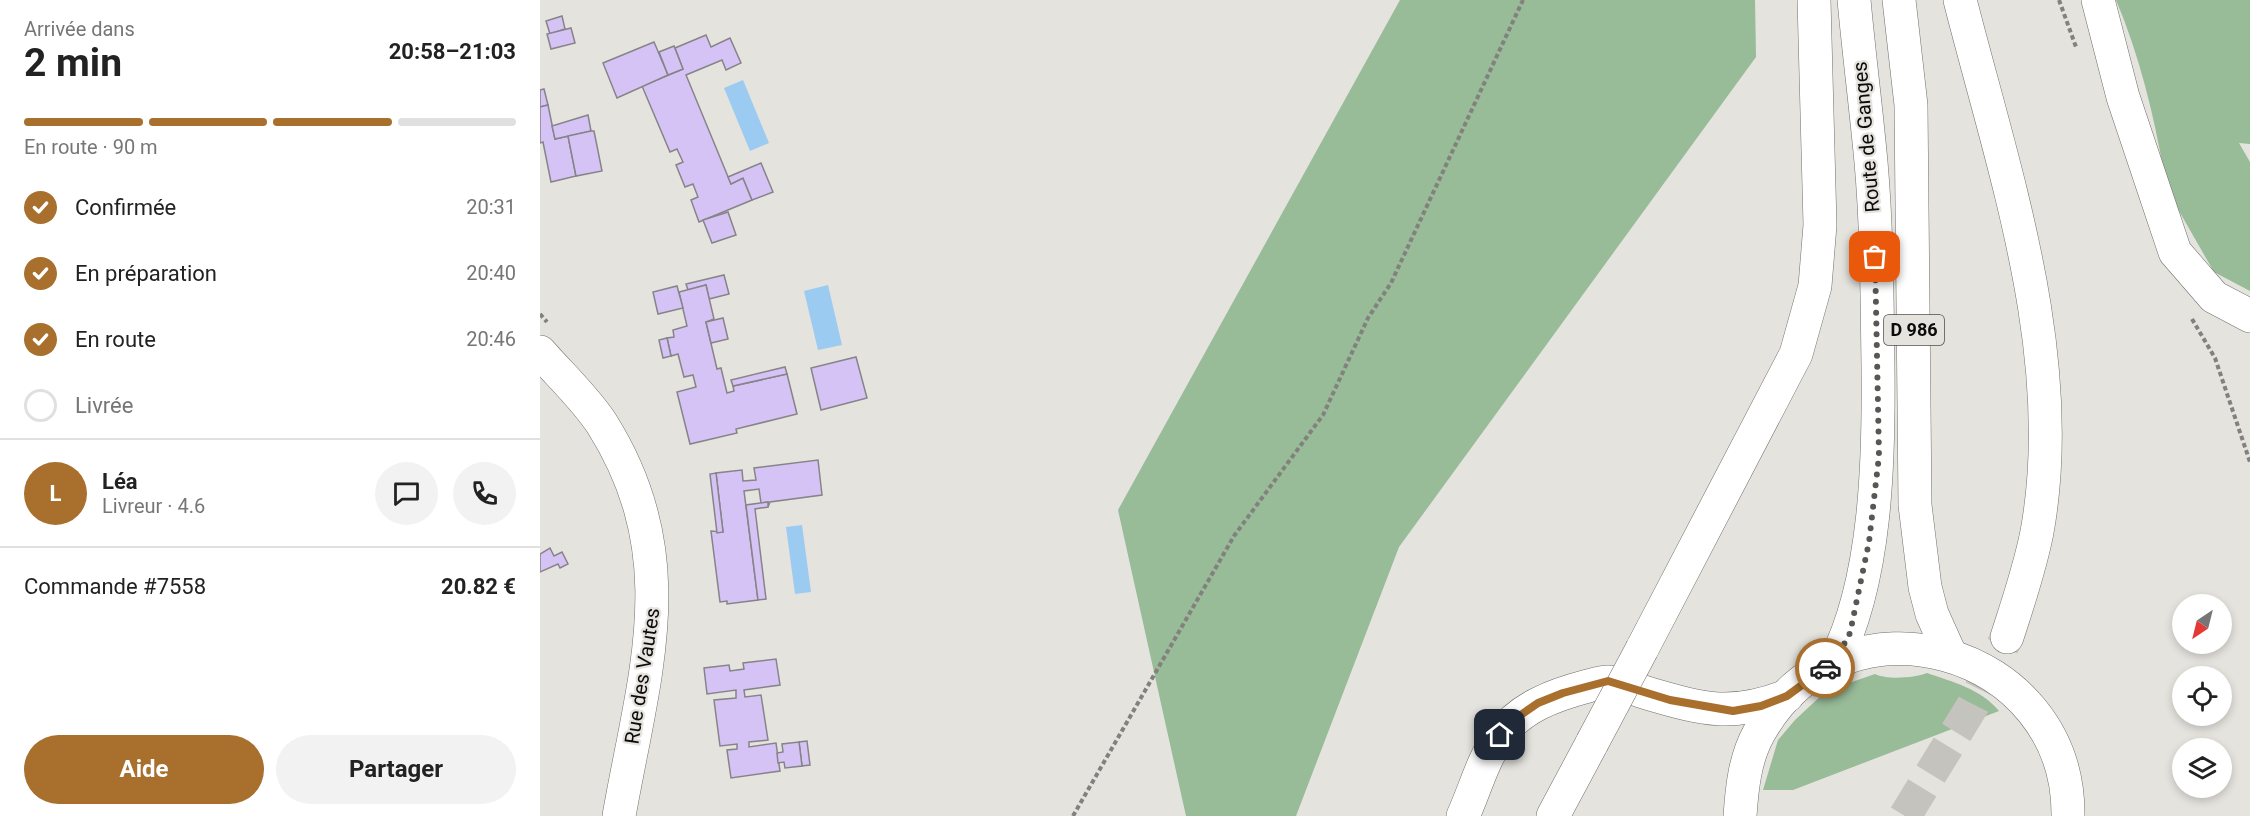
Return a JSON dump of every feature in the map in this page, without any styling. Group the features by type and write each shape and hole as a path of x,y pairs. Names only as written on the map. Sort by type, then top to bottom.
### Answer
{"main road":[{"path":"1553,816 1796,354 1815,286 1820,225 1814,0"},
{"name":"Route de Ganges","path":"1834,663 1850,633 1869,542 1879,456 1877,304 1871,164 1854,0"},
{"name":"Route de Ganges","path":"1899,0 1911,105 1915,505 1924,587 1932,614 1950,654"},
{"path":"1959,0 2026,259 2043,372 2044,460 2037,531 2023,588 2007,637"},
{"path":"2098,0 2123,97 2175,252 2214,297 2250,316"},
{"name":"Rue des Vautes","path":"540,351 601,422 627,467 644,516 651,555 654,591 650,638 619,816"},
{"path":"1740,816 1743,776 1759,732 1787,696 1809,677 1834,663 1862,653 1891,648 1921,649 1950,654 1986,670 2028,704 2048,733 2062,765 2068,799 2068,816"},
{"path":"1462,816 1489,752 1500,735 1515,719 1538,703 1563,693 1608,681 1670,700 1733,711 1761,706 1787,696"}],"path":[{"path":"1073,816 1234,536 1323,415 1368,318 1391,283 1523,0"}],"green space":[{"path":"1400,0 1755,0 1756,57 1399,547 1296,816 1186,816 1118,510"},
{"path":"2116,0 2250,0 2250,144 2239,143 2250,162 2250,291 2214,272 2159,176 2164,173 2156,129 2139,63"},
{"path":"1927,673 1975,692 1992,703 1999,711 1793,790 1763,790 1778,740 1795,720 1826,691 1875,674 1901,678"}],"water":[{"path":"743,80 769,143 750,151 724,88"},
{"path":"828,285 842,345 818,350 804,291"},
{"path":"802,525 811,592 795,594 786,527"}],"building":[{"path":"562,16 565,29 550,34 546,21"},
{"path":"571,28 575,43 551,49 547,34"},
{"path":"706,35 711,47 730,38 741,63 726,70 722,60 686,75 731,184 743,178 752,200 699,222 691,200 698,197 693,184 685,187 676,165 683,162 677,149 670,152 642,86 683,69 675,48"},
{"path":"654,42 668,75 617,98 603,63"},
{"path":"674,46 683,69 668,75 659,52"},
{"path":"544,89 548,105 540,107 540,90"},
{"path":"548,105 555,139 568,136 576,176 551,182 543,142 540,143 540,107"},
{"path":"588,115 591,131 555,139 552,126"},
{"path":"594,131 602,171 576,176 568,136"},
{"path":"761,163 773,192 752,200 743,178 731,184 728,177"},
{"path":"728,212 736,235 712,243 703,220"},
{"path":"724,275 729,294 709,299 706,285 688,290 686,284"},
{"path":"706,285 714,319 706,322 717,369 721,368 727,393 734,391 733,386 787,374 797,414 736,429 737,433 690,444 677,392 696,387 693,375 684,377 678,354 671,356 667,338 674,337 673,330 687,326 679,292"},
{"path":"677,286 683,308 658,314 653,292"},
{"path":"723,318 728,339 711,343 706,322"},
{"path":"667,338 671,356 663,358 659,340"},
{"path":"856,357 867,398 821,410 811,368"},
{"path":"785,367 787,374 733,386 731,380"},
{"path":"818,460 822,495 770,502 768,507 768,502 761,503 759,489 744,491 758,600 727,604 727,601 720,602 711,531 723,532 716,473 742,470 743,481 756,480 754,468"},
{"path":"716,473 723,532 717,533 710,474"},
{"path":"768,502 768,507 755,509 766,599 758,600 746,505"},
{"path":"550,548 554,556 562,552 568,564 560,568 558,564 540,572 540,554"},
{"path":"776,659 780,685 744,690 745,697 761,695 768,740 749,742 749,747 776,743 780,771 731,778 727,750 737,749 737,744 720,746 714,700 736,698 736,690 707,694 704,668 729,665 730,671 744,669 743,663"},
{"path":"807,741 810,765 802,766 799,742"},
{"path":"799,742 802,766 785,768 784,762 778,763 777,753 783,752 782,744"}],"tunnel":[{"path":"1905,816 1973,705 2007,637"}],"way so far":[{"path":"1825,668 1834,663 1850,633 1869,542 1879,456 1875,257"}],"route":[{"path":"1500,735 1515,719 1538,703 1563,693 1608,681 1670,700 1733,711 1761,706 1787,696 1809,677 1825,668"}]}
